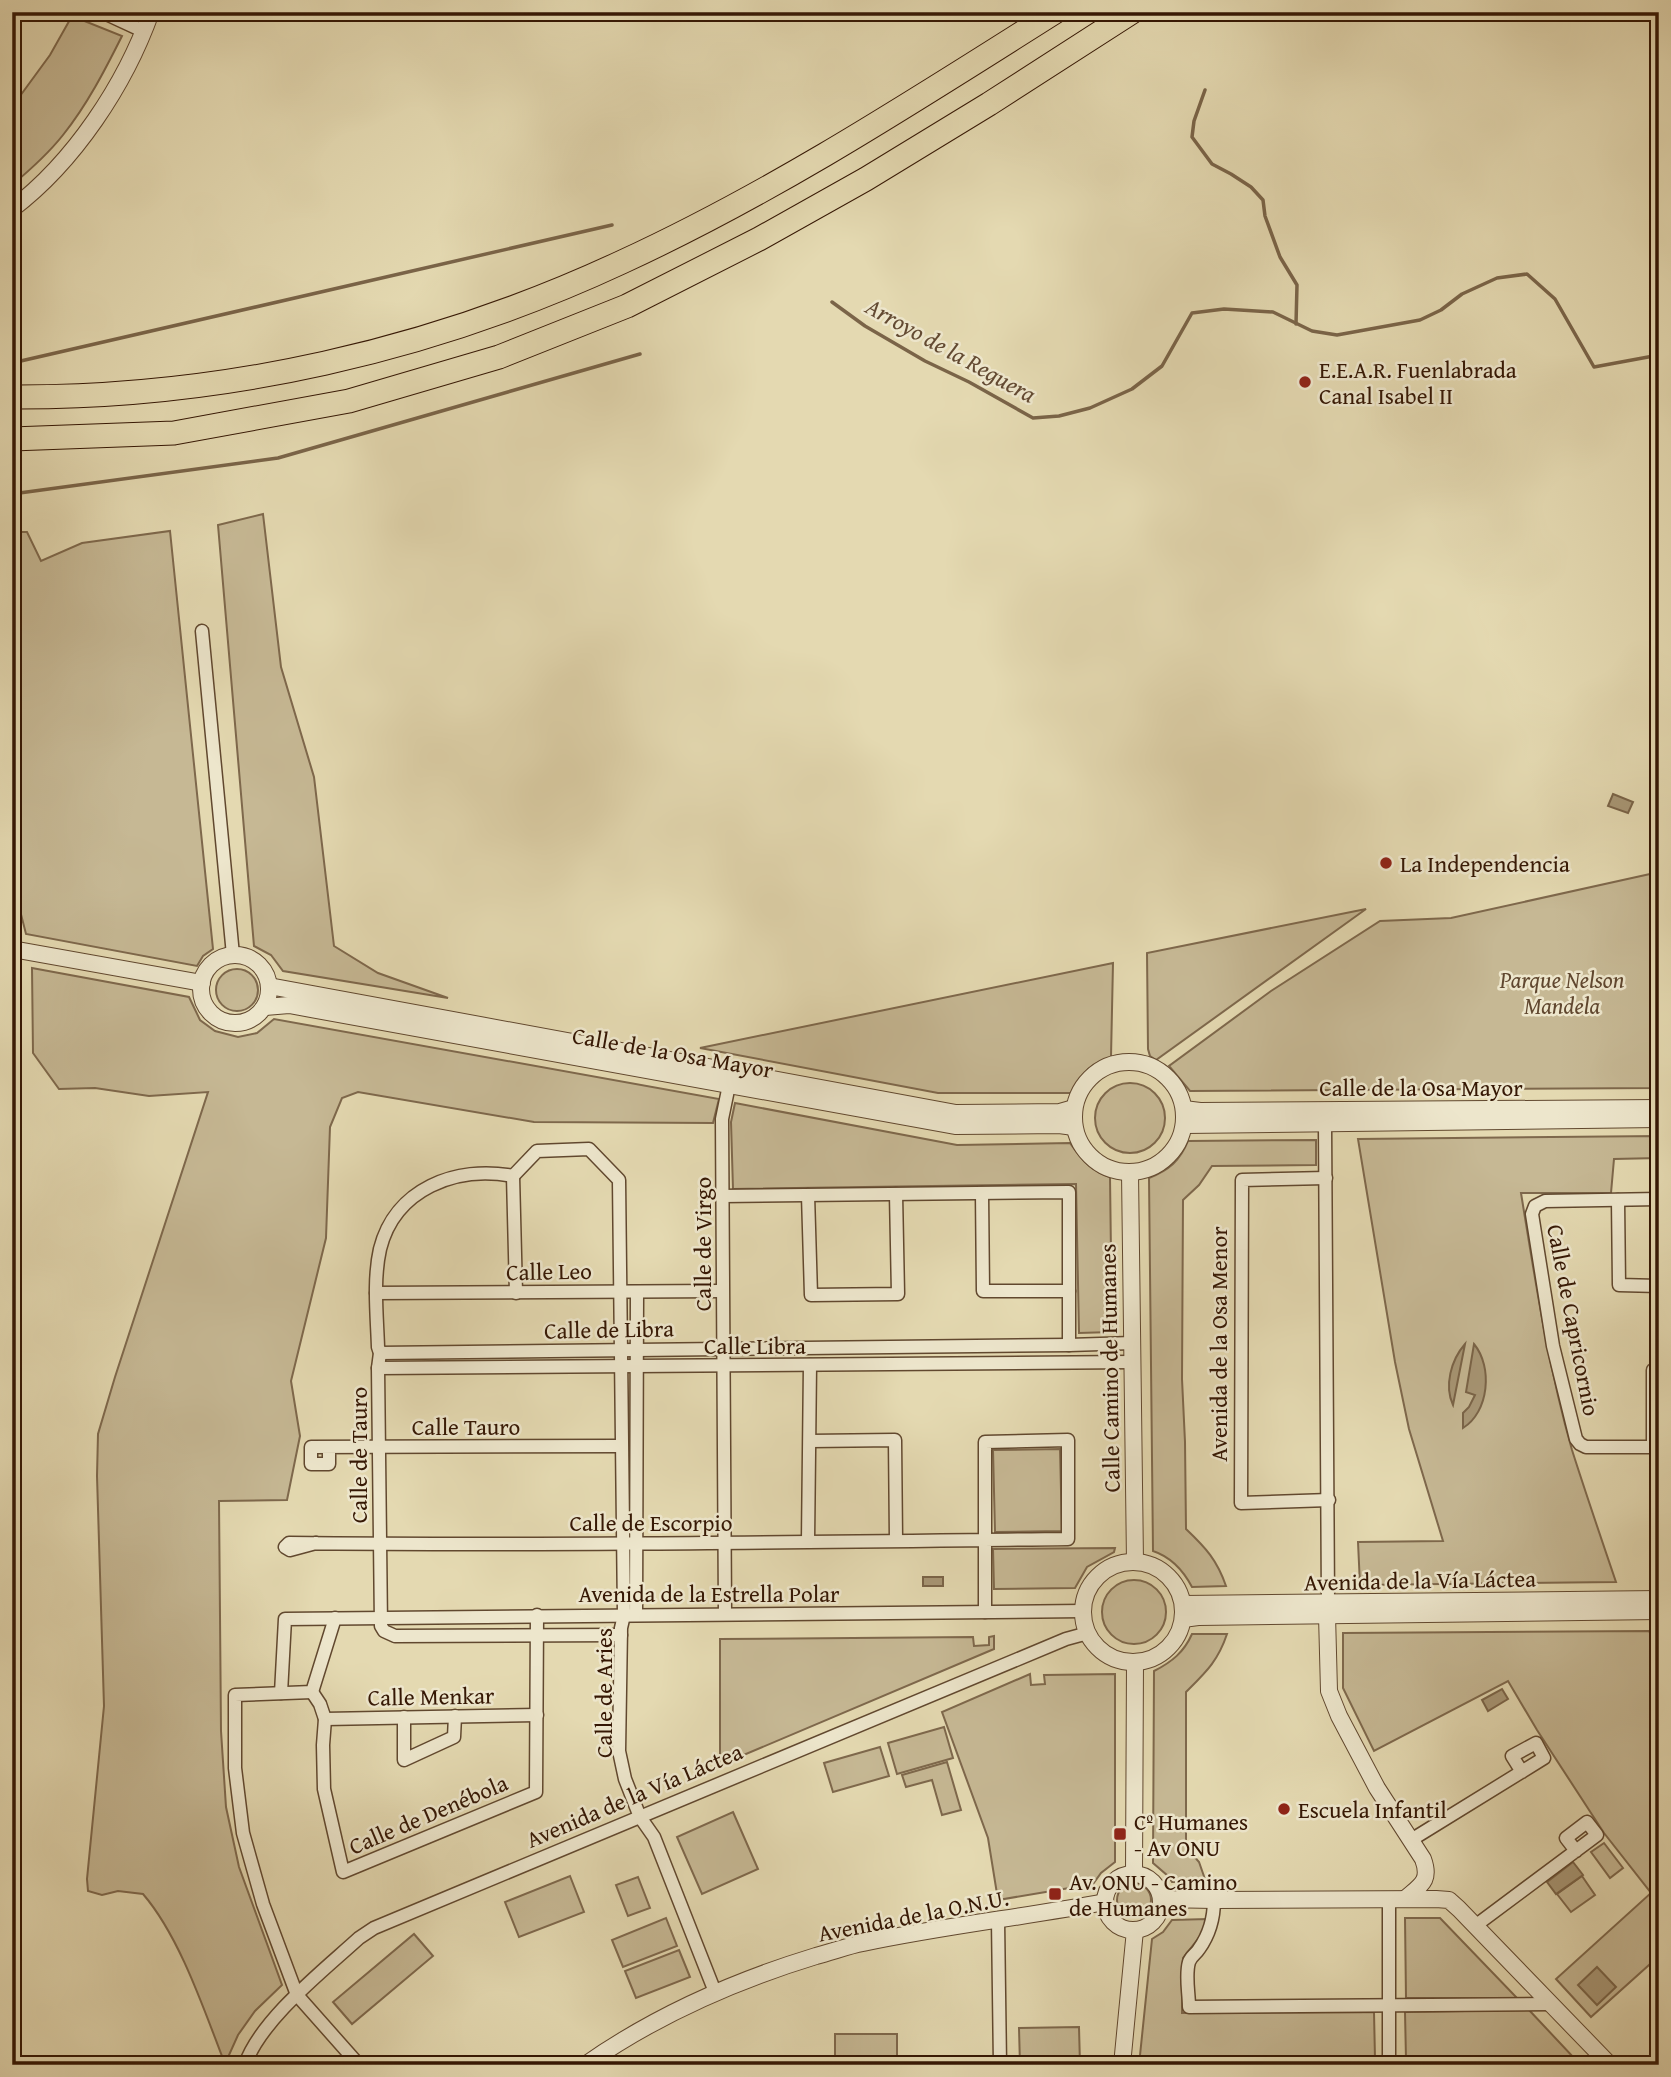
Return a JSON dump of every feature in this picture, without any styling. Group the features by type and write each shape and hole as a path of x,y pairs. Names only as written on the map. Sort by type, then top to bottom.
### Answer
{"highway":[{"path":"12,397 144,392 250,379 363,354 481,319 621,262 790,175 900,111 1055,12"},
{"path":"12,439 174,433 349,401 511,352 626,306 759,239 866,179 1132,12"}],"street":[{"path":"102,12 143,31"},
{"path":"12,209 73,150 88,130 124,70 151,12"},
{"path":"202,631 233,955"},
{"path":"12,949 202,983"},
{"path":"233,955 252,959 264,971 270,986 265,1007 250,1019 239,1023 216,1017 206,1006 202,994 204,974 221,957 233,955"},
{"name":"Calle de la Osa Mayor","path":"270,986 956,1113 1060,1112 1074,1108"},
{"name":"Calle de la Osa Mayor","path":"265,1007 289,1005 955,1126 1074,1127"},
{"path":"1127,1062 1142,1063 1156,1069 1173,1083 1184,1117 1180,1140 1172,1153 1153,1167 1130,1173 1117,1171 1094,1160 1078,1139 1074,1127 1074,1108 1083,1087 1097,1072 1111,1065 1127,1062"},
{"name":"Calle de Virgo","path":"725,1613 722,1119 729,1085"},
{"name":"Calle de la Osa Mayor","path":"1184,1117 1200,1111 1659,1108"},
{"name":"Calle de la Osa Mayor","path":"1184,1117 1325,1124 1659,1119"},
{"path":"1325,1124 1329,1691 1350,1740 1423,1859 1427,1875 1425,1881 1397,1899"},
{"name":"Calle de Aries","path":"513,1176 537,1151 589,1149 619,1180 622,1446 630,1542"},
{"path":"376,1293 378,1262 385,1233 407,1202 440,1180 468,1174 496,1173 513,1176 516,1293"},
{"name":"Calle Camino de Humanes","path":"1130,1173 1135,1562"},
{"name":"Avenida de la Osa Menor","path":"1326,1178 1242,1180 1241,1503 1329,1500"},
{"path":"722,1196 1069,1192 1069,1345"},
{"path":"982,1193 983,1291 1069,1291"},
{"path":"808,1195 811,1295 898,1294 896,1194"},
{"name":"Calle de Capricornio","path":"1656,1447 1586,1447 1576,1439 1553,1346 1532,1214 1535,1206 1545,1201 1659,1199"},
{"path":"1618,1200 1619,1285 1659,1286"},
{"name":"Calle Leo","path":"376,1293 722,1291"},
{"name":"Calle de Aries","path":"637,1292 630,1615 621,1635 620,1751 625,1779 640,1816 654,1836 715,1992"},
{"name":"Calle de Tauro","path":"376,1293 380,1353 380,1617"},
{"name":"Calle de Libra","path":"380,1353 1132,1343"},
{"name":"Calle Libra","path":"378,1368 1132,1362"},
{"path":"808,1541 810,1366"},
{"path":"1653,1370 1656,1447"},
{"path":"810,1441 895,1440 896,1540"},
{"name":"Calle de Escorpio","path":"316,1543 725,1543 808,1541 986,1540 1068,1539 1068,1440 985,1441 986,1540 985,1612"},
{"name":"Calle Tauro","path":"311,1447 622,1446"},
{"path":"1135,1562 1157,1568 1166,1574 1174,1583 1183,1611 1178,1635 1167,1649 1152,1658 1135,1662 1107,1654 1096,1645 1088,1633 1083,1611 1086,1595 1093,1581 1105,1570 1119,1564 1135,1562"},
{"name":"Avenida de la Vía Láctea","path":"1183,1611 1659,1600"},
{"name":"Avenida de la Vía Láctea","path":"1327,1609 1659,1611"},
{"name":"Avenida de la Estrella Polar","path":"281,1693 285,1619 1083,1611"},
{"name":"Calle de Denébola","path":"313,1692 325,1719 324,1789 343,1872 536,1792 537,1615"},
{"path":"380,1617 384,1632 391,1635 621,1635"},
{"path":"335,1618 313,1692 235,1695 234,1768 243,1833 263,1905 297,1995 359,2065"},
{"name":"Avenida de la Vía Láctea","path":"245,2065 260,2036 276,2016 359,1938 374,1928 1066,1639 1088,1633"},
{"path":"1134,1874 1135,1662"},
{"name":"Calle Menkar","path":"325,1719 537,1715"},
{"path":"404,1717 404,1760 454,1737 454,1716"},
{"path":"1411,1840 1522,1772"},
{"path":"1475,1926 1576,1851"},
{"path":"1125,1875 1144,1876 1152,1881 1161,1899 1161,1908 1152,1923 1135,1930 1114,1922 1106,1910 1105,1902 1110,1885 1125,1875"},
{"path":"1161,1899 1449,1900 1610,2064"},
{"path":"1389,2065 1389,2006 1397,1899"},
{"path":"1214,1900 1214,1912 1208,1932 1199,1949 1190,1958 1187,1969 1189,2007 1551,2004"},
{"name":"Avenida de la O.N.U.","path":"585,2065 644,2029 715,1992 787,1965 860,1944 1105,1902"},
{"path":"998,1920 1000,2065"},
{"path":"1122,2065 1135,1930"},
{"path":"1428,2065 1610,2064"}],"green space":[{"path":"72,16 122,36 72,124 45,155 12,185 12,107 50,55"},
{"path":"263,514 281,667 314,777 334,946 378,973 448,998 283,971 271,955 254,946 218,525"},
{"path":"170,531 213,949 203,956 197,966 26,934 12,879 12,532 27,532 41,561 82,543"},
{"name":"Parque Nelson Mandela","path":"1659,872 1659,1088 1190,1091 1169,1066 1271,991 1380,921 1451,918"},
{"path":"1366,909 1156,1060 1150,1056 1147,953"},
{"path":"1113,963 1111,1057 1088,1069 1072,1093 938,1093 700,1048"},
{"path":"32,968 189,997 200,1020 215,1031 238,1037 257,1033 274,1019 719,1099 713,1123 534,1122 358,1092 342,1098 330,1127 326,1238 291,1381 300,1436 287,1500 219,1501 221,1731 226,1807 239,1867 282,1985 255,2011 238,2035 225,2064 180,1952 156,1911 143,1894 118,1891 102,1895 88,1891 87,1879 104,1706 98,1434 208,1092 149,1096 95,1088 59,1089 33,1053"},
{"path":"237,969 252,975 258,990 252,1005 237,1011 222,1005 216,990 222,975"},
{"path":"1137,1083 1150,1089 1159,1098 1163,1104 1163,1132 1155,1143 1144,1151 1123,1153 1105,1143 1097,1132 1095,1111 1105,1093 1116,1085"},
{"path":"735,1103 957,1145 1070,1143 1087,1164 1110,1177 1112,1332 1079,1333 1076,1184 733,1189 731,1122"},
{"path":"1659,1136 1659,1158 1614,1159 1611,1193 1521,1193 1563,1418 1616,1582 1360,1585 1358,1542 1443,1541 1409,1429 1395,1362 1358,1139"},
{"path":"1316,1140 1316,1165 1212,1166 1199,1185 1183,1200 1182,1379 1186,1529 1210,1555 1226,1586 1192,1587 1176,1565 1153,1551 1149,1178 1173,1164 1188,1141"},
{"path":"1060,1449 1062,1531 995,1532 993,1450"},
{"path":"1115,1548 1114,1552 1087,1567 1075,1588 994,1589 993,1549"},
{"path":"1134,1580 1152,1586 1160,1594 1166,1612 1160,1630 1152,1638 1134,1644 1116,1638 1108,1630 1102,1612 1108,1594 1116,1586"},
{"path":"1649,1631 1659,1649 1659,1956 1591,2017 1556,1979 1651,1893 1604,1833 1508,1681 1374,1751 1343,1688 1343,1633"},
{"path":"1192,1634 1227,1634 1211,1666 1186,1692 1186,1847 1199,1862 1206,1882 1172,1882 1153,1863 1154,1671 1177,1656"},
{"path":"994,1636 994,1649 720,1765 720,1639 973,1637 974,1646 989,1645 989,1637"},
{"path":"1030,1674 1031,1685 1045,1684 1044,1675 1115,1674 1115,1862 1101,1873 1093,1884 998,1900 988,1838 942,1712"},
{"path":"944,1727 953,1758 897,1774 888,1743"},
{"path":"880,1747 889,1776 833,1792 824,1763"},
{"path":"947,1762 961,1810 942,1815 932,1780 906,1787 902,1775"},
{"path":"733,1812 758,1869 702,1894 677,1837"},
{"path":"1604,1843 1623,1868 1610,1878 1591,1852"},
{"path":"570,1876 584,1912 519,1937 505,1902"},
{"path":"1582,1876 1595,1895 1571,1912 1557,1894"},
{"path":"638,1877 650,1908 628,1916 616,1885"},
{"path":"1134,1883 1146,1888 1151,1900 1146,1912 1134,1917 1122,1912 1117,1900 1122,1888"},
{"path":"666,1918 677,1946 623,1967 612,1940"},
{"path":"1405,1918 1440,1918 1517,1998 1406,1998"},
{"path":"1207,1919 1201,1935 1183,1958 1182,2013 1374,2012 1375,2059 1178,2061 1177,2065 1139,2065 1152,1939 1163,1932 1172,1920"},
{"path":"414,1934 433,1956 352,2024 333,2002"},
{"path":"679,1950 690,1977 636,1998 625,1971"},
{"path":"1529,2010 1575,2059 1406,2059 1405,2012"},
{"path":"1079,2027 1080,2065 1020,2065 1019,2028"},
{"path":"835,2034 897,2034 897,2065 835,2065"}],"shaded area":[{"path":"1613,794 1633,802 1628,813 1608,806"},
{"path":"1465,1344 1453,1405 1449,1390 1450,1373"},
{"path":"1474,1344 1484,1365 1485,1389 1478,1411 1472,1421 1463,1428 1463,1413 1475,1395 1466,1392"},
{"path":"923,1577 943,1577 943,1586 923,1586"},
{"path":"1502,1689 1508,1699 1488,1711 1482,1700"},
{"path":"1573,1862 1583,1875 1556,1894 1547,1882"},
{"path":"1597,1967 1616,1987 1597,2005 1578,1985"}],"waterway":[{"path":"1205,90 1194,121 1192,137 1212,164 1251,187 1263,200 1265,216 1280,257 1297,285 1296,324"},
{"path":"12,363 612,225"},
{"name":"Arroyo de la Reguera","path":"832,302 865,326 925,361 1033,418 1059,416 1090,408 1132,389 1162,366 1192,313 1224,309 1273,312 1312,331 1337,335 1420,320 1441,310 1462,294 1497,278 1527,274 1555,299 1594,367 1659,355"},
{"path":"12,494 278,458 640,354"}],"place":[{"name":"E.E.A.R. Fuenlabrada Canal Isabel II","path":"1305,382"},
{"name":"La Independencia","path":"1386,863"},
{"name":"Escuela Infantil","path":"1284,1809"},
{"name":"Cº Humanes - Av ONU","path":"1120,1834"},
{"name":"Av. ONU - Camino de Humanes","path":"1055,1894"}]}
